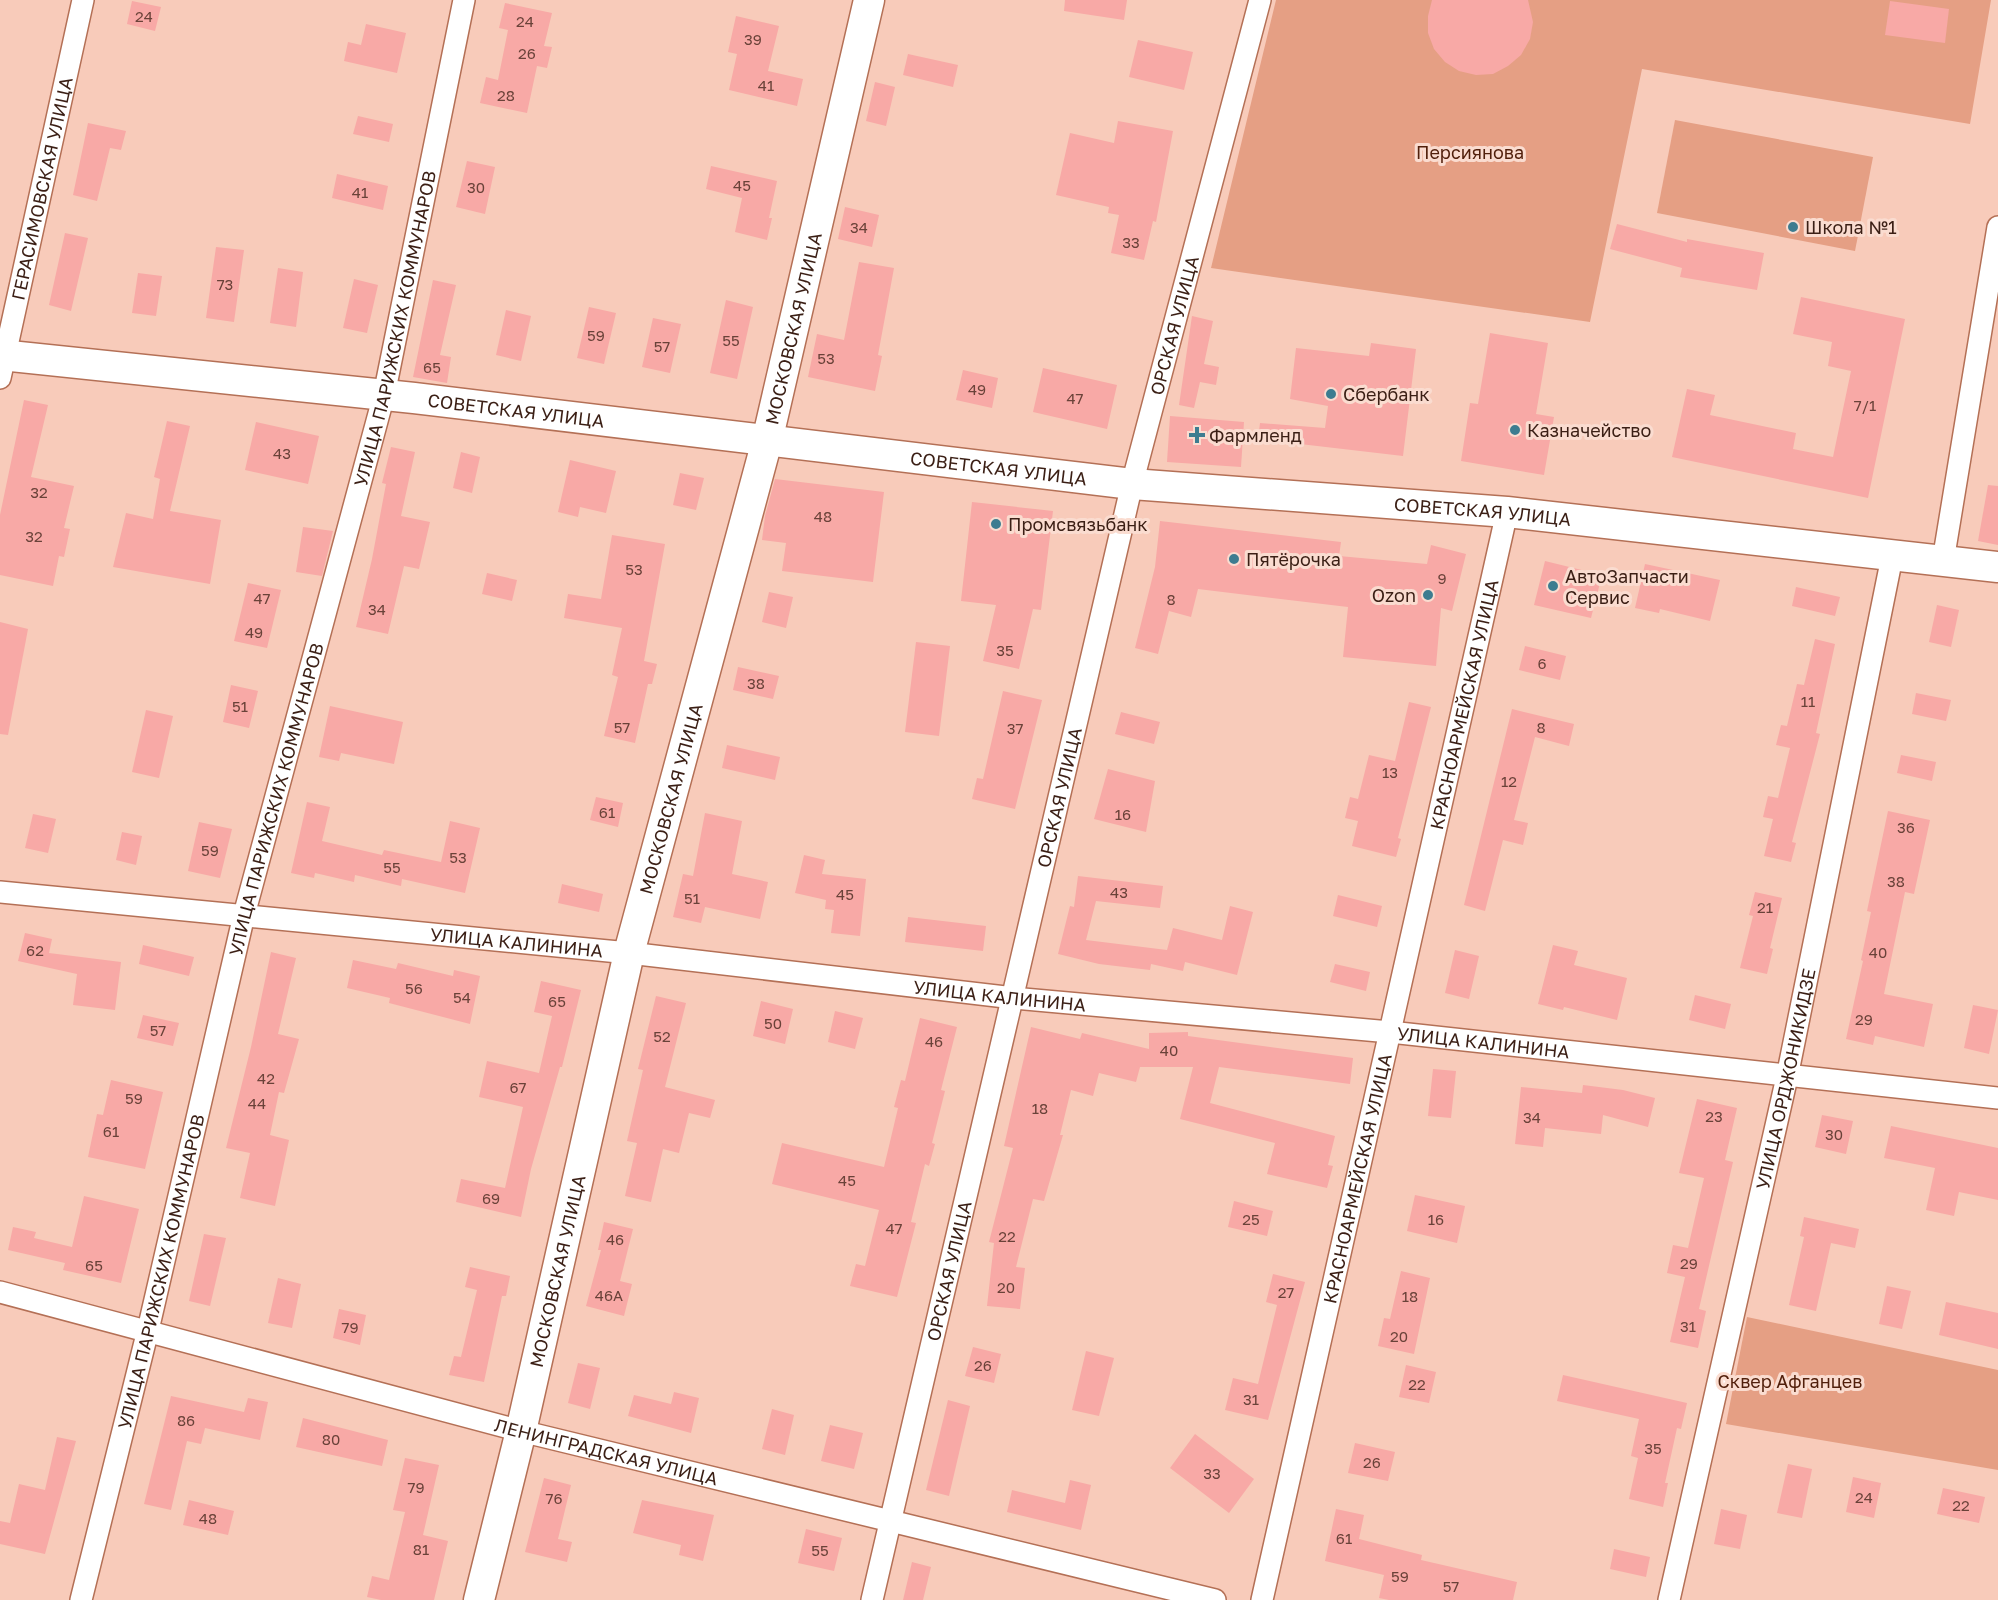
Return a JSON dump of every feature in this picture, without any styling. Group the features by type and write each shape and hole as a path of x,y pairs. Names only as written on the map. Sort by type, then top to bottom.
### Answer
{"street":[{"name":"ГЕРАСИМОВСКАЯ УЛИЦА","path":"2,363 83,0"},
{"name":"УЛИЦА ПАРИЖСКИХ КОММУНАРОВ","path":"81,1600 148,1330 244,915 384,395 464,0"},
{"name":"МОСКОВСКАЯ УЛИЦА","path":"479,1600 521,1431 629,953 767,441 869,0"},
{"name":"ОРСКАЯ УЛИЦА","path":"872,1600 893,1520 1132,484 1260,0"},
{"path":"1943,561 1998,226"},
{"name":"СОВЕТСКАЯ УЛИЦА","path":"2,363 384,395 1132,484 1507,512 1892,557 1998,567"},
{"name":"КРАСНОАРМЕЙСКАЯ УЛИЦА","path":"1262,1600 1507,512"},
{"name":"УЛИЦА ОРДЖОНИКИДЗЕ","path":"1669,1600 1787,1077 1892,557"},
{"name":"УЛИЦА КАЛИНИНА","path":"0,892 629,953 1014,998 1390,1032 1787,1077 1998,1098"},
{"name":"ЛЕНИНГРАДСКАЯ УЛИЦА","path":"0,1292 521,1431 1215,1600"}],"green space":[{"name":"Персиянова","path":"1276,0 1991,0 1970,124 1642,69 1590,322 1211,268"},
{"path":"1675,120 1873,157 1855,251 1657,213"},
{"name":"Сквер Афганцев","path":"1747,1317 1998,1370 1998,1470 1726,1424"}],"building":[{"path":"1065,0 1127,0 1124,20 1064,11"},
{"path":"1432,0 1528,0 1533,22 1530,39 1521,55 1508,66 1493,74 1476,75 1459,71 1445,62 1434,49 1428,33 1428,16"},
{"path":"132,1 161,7 155,31 127,24"},
{"path":"1890,1 1949,9 1945,43 1885,35"},
{"path":"505,3 552,13 544,46 552,47 547,68 537,66 527,113 480,103 486,77 498,80 508,30 499,28"},
{"path":"736,16 779,26 768,71 803,79 797,106 729,90 737,54 728,52"},
{"path":"366,24 406,33 397,73 344,61 348,42 361,45"},
{"path":"1138,40 1193,52 1184,90 1129,77"},
{"path":"908,54 958,65 953,87 903,75"},
{"path":"875,82 895,87 886,126 866,121"},
{"path":"358,116 393,124 389,142 353,134"},
{"path":"1118,121 1173,131 1156,222 1153,221 1144,260 1111,253 1119,215 1108,213 1109,207 1056,195 1070,133 1114,143"},
{"path":"88,123 126,131 121,150 110,148 97,201 73,195"},
{"path":"467,161 495,167 485,214 456,207"},
{"path":"711,166 777,181 767,240 735,232 742,198 706,189"},
{"path":"337,174 388,186 383,210 332,198"},
{"path":"845,207 879,215 872,247 838,239"},
{"path":"1617,224 1687,242 1687,239 1764,253 1757,290 1680,277 1682,268 1610,249"},
{"path":"65,233 88,238 71,311 49,305"},
{"path":"216,247 244,250 234,322 206,318"},
{"path":"859,262 894,268 878,355 882,356 875,391 808,377 817,334 844,340"},
{"path":"278,268 303,272 296,327 270,323"},
{"path":"138,273 162,276 156,316 132,313"},
{"path":"354,279 378,285 367,333 343,328"},
{"path":"433,280 456,285 440,355 451,357 447,383 413,377"},
{"path":"1801,297 1905,319 1868,498 1672,457 1687,389 1715,395 1710,415 1796,433 1793,449 1833,457 1851,371 1828,366 1832,342 1793,334"},
{"path":"726,300 753,307 737,379 710,373"},
{"path":"589,307 616,313 604,364 577,358"},
{"path":"506,310 531,316 521,361 496,355"},
{"path":"1192,316 1213,321 1204,364 1219,367 1216,385 1200,382 1194,408 1179,405"},
{"path":"653,318 681,324 670,373 642,367"},
{"path":"1490,333 1548,343 1536,414 1554,417 1544,475 1461,461 1470,403 1478,404"},
{"path":"1371,343 1416,349 1403,456 1258,439 1260,423 1325,428 1328,406 1290,399 1296,348 1369,356"},
{"path":"1043,368 1117,385 1107,429 1033,412"},
{"path":"963,370 998,378 992,408 956,400"},
{"path":"24,400 48,405 31,477 74,486 64,528 70,529 64,557 59,556 53,586 0,575 0,515"},
{"path":"1170,416 1244,422 1241,467 1167,462"},
{"path":"167,421 190,426 170,511 221,520 210,584 113,567 126,513 153,519 160,479 154,477"},
{"path":"256,422 319,436 308,484 245,470"},
{"path":"391,447 415,452 401,516 430,522 419,569 404,566 388,634 356,627 372,559 386,484 382,483"},
{"path":"461,452 480,457 472,493 453,488"},
{"path":"570,460 616,471 606,513 580,507 578,517 558,512"},
{"path":"680,473 704,478 696,510 673,505"},
{"path":"775,479 884,492 873,582 782,571 786,543 762,540 765,516"},
{"path":"1988,485 1998,486 1998,545 1978,541"},
{"path":"972,502 1053,511 1041,610 1033,609 1019,669 983,661 996,605 961,601"},
{"path":"1160,521 1341,542 1339,556 1427,564 1431,545 1466,554 1452,611 1441,608 1436,666 1343,657 1348,607 1198,589 1191,617 1169,611 1158,654 1135,648 1155,567"},
{"path":"303,527 333,531 322,576 296,572"},
{"path":"612,535 665,544 644,661 657,664 652,684 648,684 635,743 604,736 618,677 612,675 622,628 564,618 568,594 601,599"},
{"path":"1545,561 1602,575 1591,618 1534,605"},
{"path":"1645,564 1720,580 1710,621 1660,609 1659,613 1635,608"},
{"path":"487,573 517,580 512,601 482,594"},
{"path":"248,583 281,590 267,648 234,641"},
{"path":"1796,587 1840,597 1835,616 1792,606"},
{"path":"769,592 793,597 786,628 762,622"},
{"path":"1937,605 1959,610 1951,647 1929,642"},
{"path":"0,622 28,629 8,735 0,734"},
{"path":"1815,639 1835,644 1816,733 1820,734 1792,842 1796,843 1791,862 1764,856 1773,819 1763,817 1768,796 1778,798 1790,748 1776,745 1781,725 1787,726 1797,684 1804,685"},
{"path":"916,642 950,646 939,736 905,732"},
{"path":"1525,646 1566,656 1560,680 1519,670"},
{"path":"738,667 779,676 773,699 733,690"},
{"path":"231,685 258,691 249,728 223,722"},
{"path":"1003,691 1042,700 1015,809 972,799 977,778 983,779"},
{"path":"1916,693 1951,700 1946,721 1912,714"},
{"path":"1409,702 1431,707 1398,838 1401,839 1396,857 1352,846 1358,821 1345,818 1350,797 1358,799 1369,755 1395,761"},
{"path":"330,706 403,722 394,764 341,753 339,761 319,757"},
{"path":"1512,709 1574,724 1569,746 1535,737 1514,820 1528,823 1523,845 1503,840 1485,911 1464,905"},
{"path":"146,710 173,716 159,778 132,772"},
{"path":"1121,712 1160,722 1154,744 1115,734"},
{"path":"727,745 780,757 775,780 722,768"},
{"path":"1901,755 1936,762 1932,781 1897,773"},
{"path":"1108,769 1155,781 1146,832 1094,819"},
{"path":"596,797 623,803 618,827 590,820"},
{"path":"307,802 330,807 322,841 382,855 384,850 441,862 450,821 480,828 465,893 402,879 401,886 355,875 354,882 315,873 314,878 291,873"},
{"path":"1888,811 1930,820 1914,894 1905,892 1884,994 1933,1004 1924,1047 1875,1036 1873,1045 1846,1039 1863,961 1861,960 1871,912 1867,911"},
{"path":"705,813 742,821 732,874 768,882 760,919 705,907 701,923 673,917 683,874 693,876"},
{"path":"33,814 56,819 48,853 25,848"},
{"path":"199,822 232,829 220,878 188,871"},
{"path":"122,832 142,836 136,865 116,860"},
{"path":"804,855 825,860 822,874 866,879 860,936 831,933 834,910 825,909 826,900 795,893"},
{"path":"1078,876 1163,886 1160,908 1096,901 1086,940 1167,950 1173,928 1222,940 1230,906 1253,912 1237,975 1185,962 1183,971 1151,964 1150,970 1099,964 1058,954 1070,906 1074,907"},
{"path":"562,884 603,894 599,912 558,903"},
{"path":"1755,892 1782,898 1770,948 1773,949 1767,974 1740,968 1753,916 1749,915"},
{"path":"1338,895 1382,906 1377,927 1333,916"},
{"path":"908,917 986,926 983,951 905,942"},
{"path":"25,933 52,939 49,953 121,962 115,1010 73,1005 77,974 18,961"},
{"path":"143,945 194,957 189,976 139,964"},
{"path":"1553,945 1578,951 1574,965 1627,978 1617,1020 1564,1007 1563,1010 1538,1004"},
{"path":"1455,950 1479,956 1469,999 1445,993"},
{"path":"271,952 296,958 278,1034 299,1039 284,1093 279,1092 270,1135 289,1140 275,1206 240,1198 250,1153 226,1148"},
{"path":"353,960 396,969 398,963 453,976 454,970 480,976 470,1024 389,1003 390,998 347,988"},
{"path":"1335,964 1370,972 1366,991 1330,982"},
{"path":"541,981 581,990 562,1067 560,1067 531,1169 521,1217 456,1202 461,1179 505,1188 523,1107 479,1097 487,1061 539,1073 552,1016 534,1012"},
{"path":"1695,995 1731,1004 1725,1029 1689,1020"},
{"path":"656,996 686,1003 665,1087 715,1100 710,1118 689,1113 679,1153 663,1149 651,1202 625,1196 637,1143 627,1141 643,1070 638,1069"},
{"path":"761,1001 793,1009 785,1044 753,1036"},
{"path":"1973,1005 1998,1010 1989,1054 1964,1048"},
{"path":"835,1011 863,1018 855,1049 828,1042"},
{"path":"143,1015 179,1023 173,1046 137,1038"},
{"path":"920,1018 957,1027 941,1090 945,1091 932,1143 935,1144 929,1166 925,1164 911,1222 916,1223 897,1297 850,1286 856,1264 865,1266 879,1210 772,1184 782,1143 884,1167 898,1108 894,1107 901,1080 905,1081"},
{"path":"1031,1027 1080,1039 1082,1033 1149,1049 1149,1033 1188,1032 1188,1036 1353,1058 1350,1084 1219,1067 1210,1103 1335,1136 1328,1165 1333,1166 1327,1188 1267,1174 1275,1143 1180,1119 1193,1067 1140,1067 1136,1082 1099,1073 1093,1096 1071,1090 1060,1135 1063,1135 1044,1201 1033,1199 1016,1267 1025,1268 1020,1309 987,1306 994,1243 989,1242 1013,1148 1004,1146"},
{"path":"1433,1069 1456,1071 1451,1118 1428,1116"},
{"path":"111,1080 163,1092 145,1169 88,1157 97,1114 103,1115"},
{"path":"1583,1085 1623,1090 1655,1098 1648,1127 1603,1115 1601,1134 1545,1128 1543,1147 1515,1144 1521,1087 1582,1093"},
{"path":"1697,1099 1737,1108 1725,1160 1733,1162 1699,1309 1706,1311 1698,1348 1670,1342 1685,1277 1667,1273 1673,1245 1688,1248 1704,1178 1679,1173"},
{"path":"1822,1115 1853,1121 1846,1154 1815,1147"},
{"path":"1891,1126 1998,1148 1998,1200 1959,1192 1954,1216 1926,1210 1935,1168 1884,1158"},
{"path":"1415,1195 1465,1206 1457,1243 1407,1231"},
{"path":"84,1196 139,1209 121,1283 63,1270 65,1263 8,1250 13,1227 36,1232 34,1238 72,1247"},
{"path":"1234,1201 1273,1211 1267,1236 1228,1227"},
{"path":"1804,1217 1859,1229 1855,1248 1831,1243 1816,1311 1789,1305 1804,1237 1800,1236"},
{"path":"604,1222 633,1229 620,1281 632,1284 624,1316 586,1306 601,1250 598,1250"},
{"path":"204,1234 226,1238 210,1306 189,1301"},
{"path":"470,1267 510,1276 506,1296 502,1296 484,1382 449,1375 454,1356 461,1357 477,1290 465,1287"},
{"path":"1401,1271 1430,1278 1414,1354 1378,1346 1384,1318 1390,1319"},
{"path":"1273,1274 1305,1282 1268,1420 1225,1410 1233,1378 1258,1384 1277,1305 1266,1302"},
{"path":"278,1278 301,1284 292,1328 268,1323"},
{"path":"1887,1286 1911,1291 1902,1329 1879,1324"},
{"path":"1946,1302 1998,1313 1998,1349 1939,1335"},
{"path":"339,1309 366,1315 360,1345 333,1338"},
{"path":"973,1347 1001,1354 994,1383 965,1376"},
{"path":"1086,1351 1114,1358 1099,1416 1072,1410"},
{"path":"578,1363 600,1368 590,1409 568,1403"},
{"path":"1406,1365 1436,1372 1429,1403 1399,1397"},
{"path":"1563,1375 1687,1403 1681,1429 1677,1428 1665,1483 1668,1483 1663,1507 1629,1499 1638,1458 1631,1456 1639,1419 1557,1401"},
{"path":"674,1392 699,1398 691,1433 628,1416 634,1395 671,1404"},
{"path":"171,1396 244,1412 248,1398 268,1402 260,1440 205,1428 201,1444 187,1441 171,1510 144,1504"},
{"path":"948,1400 970,1406 949,1496 926,1490"},
{"path":"772,1409 794,1415 785,1455 762,1449"},
{"path":"303,1418 388,1440 382,1466 296,1447"},
{"path":"830,1425 863,1433 854,1469 821,1461"},
{"path":"1195,1434 1254,1479 1229,1513 1170,1468"},
{"path":"57,1437 76,1441 45,1554 0,1544 0,1521 10,1523 19,1484 45,1490"},
{"path":"1355,1443 1395,1452 1388,1481 1348,1473"},
{"path":"405,1458 439,1465 423,1535 448,1541 434,1600 381,1600 367,1597 372,1576 389,1580 405,1512 393,1510"},
{"path":"1788,1464 1812,1469 1802,1518 1777,1513"},
{"path":"1853,1477 1881,1483 1874,1518 1846,1512"},
{"path":"544,1478 571,1485 558,1539 572,1542 567,1562 525,1552"},
{"path":"1070,1480 1091,1485 1081,1530 1007,1512 1012,1490 1065,1503"},
{"path":"1943,1488 1985,1497 1979,1523 1937,1514"},
{"path":"189,1500 234,1511 228,1535 183,1525"},
{"path":"642,1500 714,1515 703,1561 679,1555 681,1545 633,1533"},
{"path":"1336,1509 1364,1515 1359,1539 1422,1555 1421,1560 1517,1582 1513,1600 1389,1600 1379,1598 1384,1575 1325,1561"},
{"path":"1721,1509 1747,1515 1740,1549 1714,1544"},
{"path":"806,1529 842,1538 834,1571 798,1563"},
{"path":"1614,1549 1650,1557 1646,1577 1610,1569"},
{"path":"912,1562 931,1567 923,1600 903,1600"}],"place":[{"name":"Школа №1","path":"1793,227"},
{"name":"Сбербанк","path":"1331,394"},
{"name":"Казначейство","path":"1515,430"},
{"name":"Фармленд","path":"1197,435"},
{"name":"Промсвязьбанк","path":"996,524"},
{"name":"Пятёрочка","path":"1234,559"},
{"name":"АвтоЗапчасти Сервис","path":"1553,586"},
{"name":"Ozon","path":"1428,595"}]}
